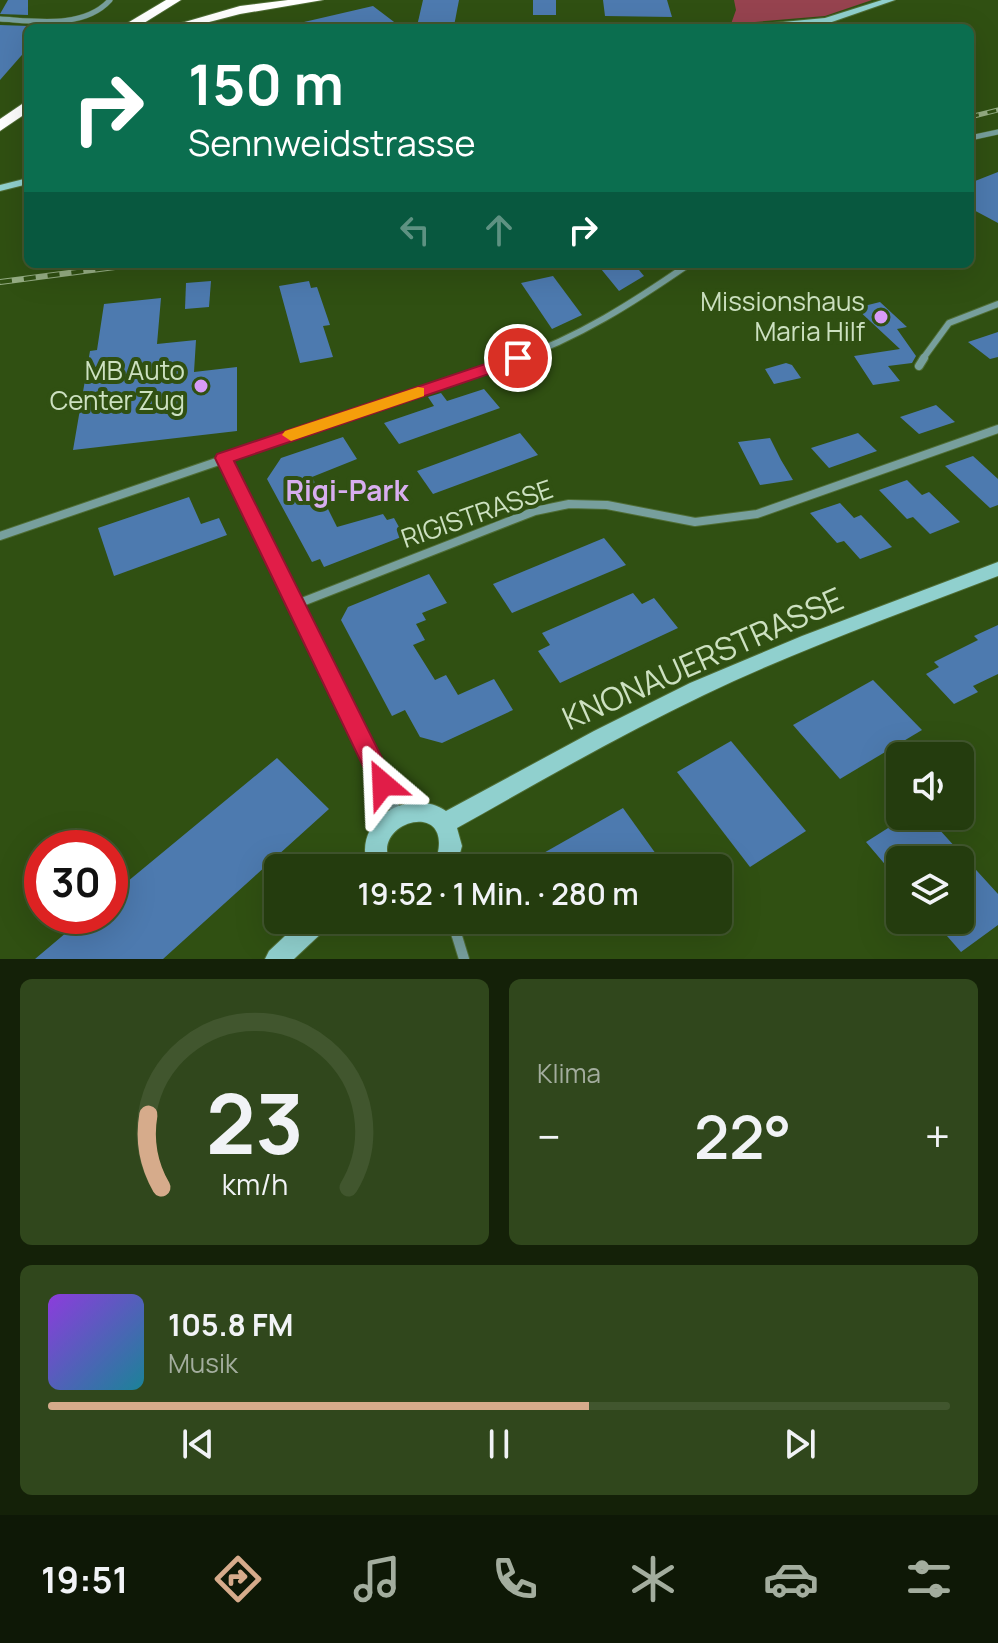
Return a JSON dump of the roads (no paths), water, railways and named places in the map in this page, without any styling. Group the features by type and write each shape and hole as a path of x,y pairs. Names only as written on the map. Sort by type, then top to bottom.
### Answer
{"highway":[{"path":"131,24 167,0"},
{"path":"132,24 175,0"},
{"path":"149,24 189,0"},
{"path":"186,24 240,10 317,0"},
{"path":"0,114 24,96"},
{"path":"0,126 24,108"}],"street":[{"path":"0,19 67,20 97,13 110,0"},
{"path":"794,24 826,21 891,0"},
{"path":"974,137 998,132"},
{"path":"0,188 24,182"},
{"path":"0,536 543,350 620,311 683,268"},
{"path":"919,366 940,327 952,318 998,304"},
{"name":"RIGISTRASSE","path":"297,604 535,511 569,504 607,505 695,522 757,514 998,429"},
{"path":"224,458 398,815"},
{"name":"KNONAUERSTRASSE","path":"443,824 609,732 698,689 792,648 998,569"},
{"path":"378,854 376,843 388,822 398,815 421,811 443,824 451,839 450,854"},
{"path":"277,959 304,934"},
{"path":"456,934 464,959"}],"railway":[{"path":"974,116 998,110"},
{"path":"0,282 107,268"}],"place":[{"name":"Missionshaus Maria Hilf","path":"881,317"},
{"name":"MB Auto Center Zug","path":"201,386"}],"district":[{"name":"Rigi-Park","path":"347,491"}]}
